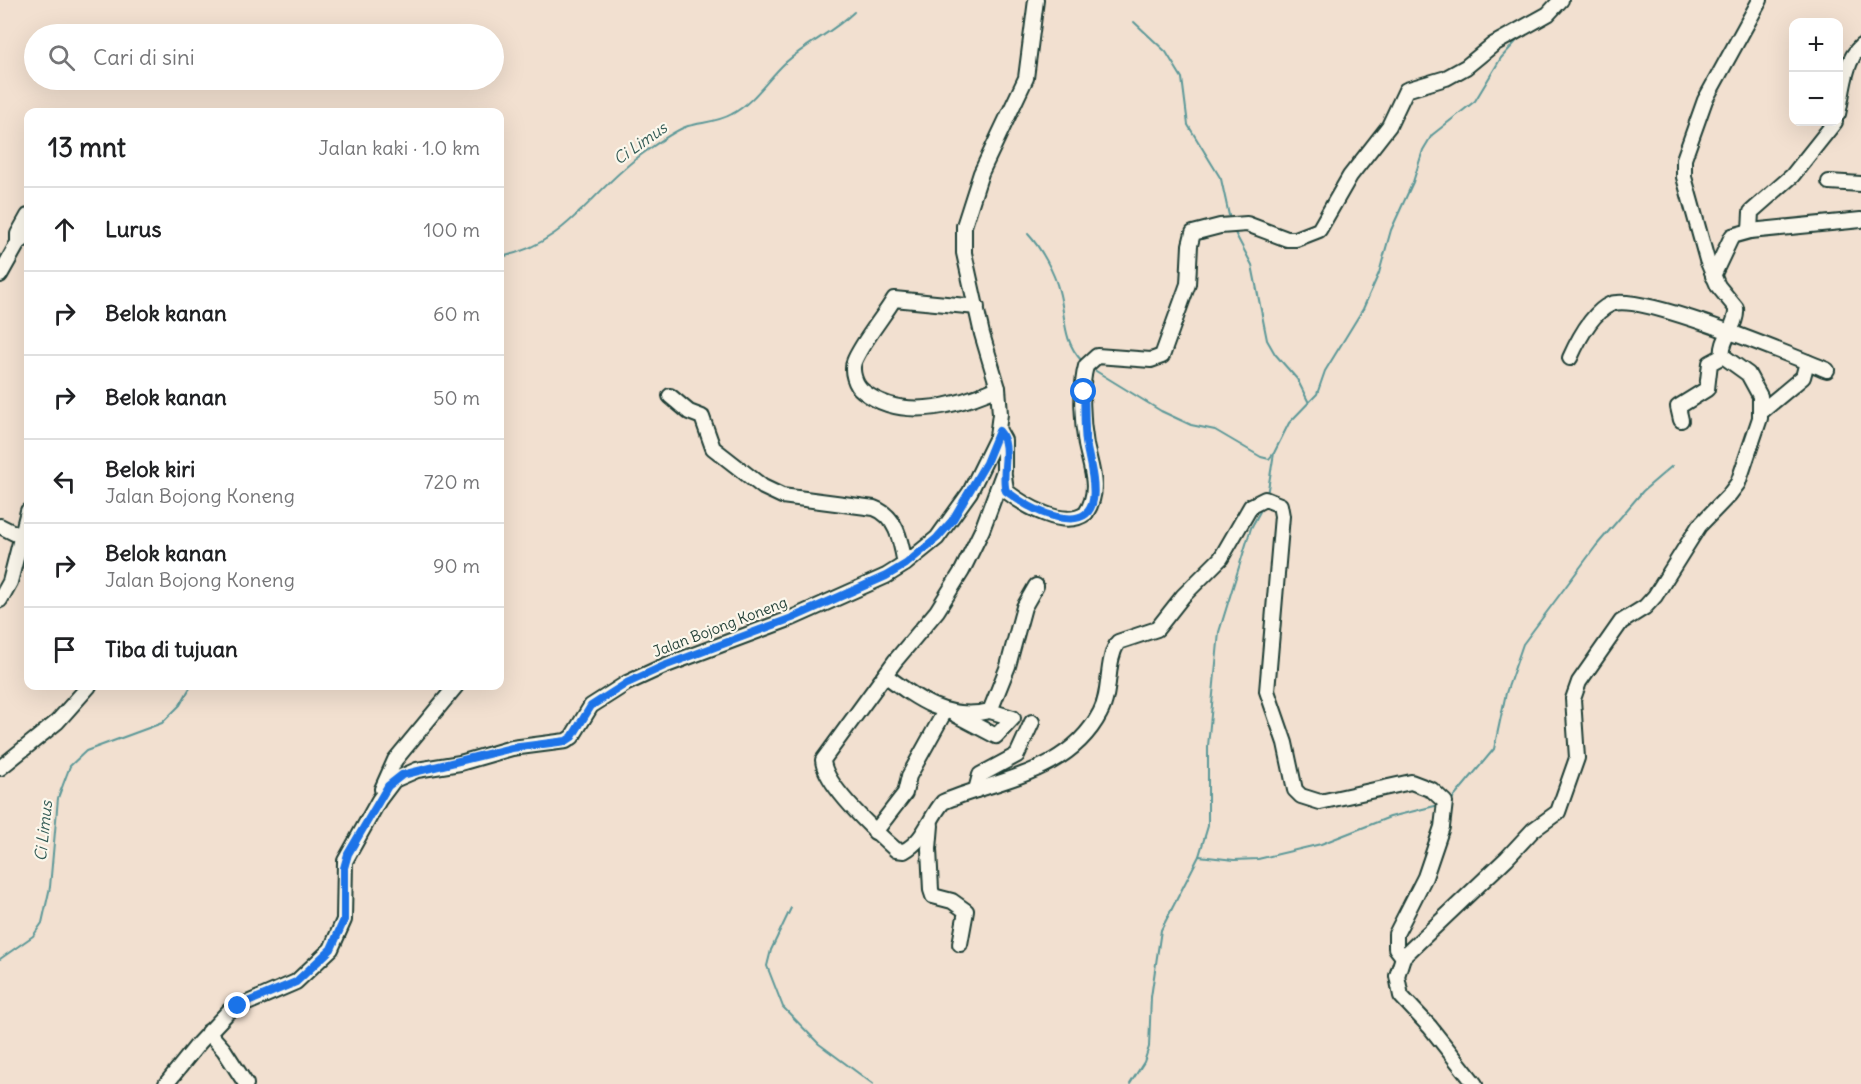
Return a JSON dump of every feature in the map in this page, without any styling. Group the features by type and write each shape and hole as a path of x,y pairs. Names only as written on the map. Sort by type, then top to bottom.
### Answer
{"street":[{"path":"977,306 894,299 854,362 853,375 859,389 874,399 894,406 940,407 962,403 998,388 982,334 977,306 964,254 964,226 981,173 1026,78 1036,0"},
{"path":"999,431 1004,440 1006,491 1038,510 1069,519 1086,513 1094,490 1094,470 1086,442 1086,366 1097,356 1151,360 1162,356 1188,284 1190,245 1193,233 1220,226 1247,224 1287,239 1296,240 1319,230 1350,176 1389,126 1406,90 1457,73 1477,60 1494,44 1548,14 1561,0"},
{"path":"1723,356 1724,345 1736,308 1713,276 1686,184 1684,159 1705,100 1760,0"},
{"path":"1843,94 1853,54 1861,46"},
{"path":"1750,231 1751,212 1792,176 1832,126"},
{"path":"1829,183 1861,184"},
{"path":"1713,276 1732,236 1750,231 1861,220"},
{"path":"0,274 23,239 18,234 24,223"},
{"path":"1570,358 1591,322 1615,302 1668,312 1730,332 1827,370"},
{"path":"1475,1084 1430,1026 1401,996 1396,976 1403,957 1499,866 1533,830 1557,812 1577,758 1574,699 1579,682 1621,622 1645,607 1655,596 1699,526 1734,489 1757,428 1761,412 1760,396 1754,381 1723,356"},
{"path":"1681,420 1678,407 1707,389 1710,363 1723,356"},
{"path":"1761,412 1803,376 1807,362"},
{"name":"Jalan Bojong Koneng","path":"166,1084 208,1032 238,1006 296,982 331,949 344,920 345,861 379,800 394,780 417,770 460,763 512,748 566,741 572,737 591,706 627,683 664,666 792,618 886,576 906,564 937,538 952,521 986,463 999,431 998,388"},
{"path":"670,396 689,412 702,417 707,436 720,455 764,487 782,496 874,508 888,515 899,538 906,564"},
{"path":"930,825 904,851 896,850 858,814 829,777 823,760 885,675 937,611 962,571 982,530 1004,471"},
{"path":"960,944 966,911 952,901 933,896 931,890 928,849 930,825 936,811 943,802 1034,771 1076,744 1096,720 1108,689 1111,655 1118,642 1157,629 1182,596 1221,558 1251,507 1260,500 1272,502 1282,516 1267,692 1283,736 1295,790 1301,796 1320,802 1411,782 1432,790 1445,802 1442,826 1425,877 1396,934 1396,948 1403,957"},
{"path":"0,526 22,537"},
{"path":"0,600 10,582 24,528"},
{"path":"990,711 1008,666 1024,608 1036,586"},
{"path":"885,675 924,702 996,736 1013,718 990,711 950,713"},
{"path":"0,768 57,722 85,690"},
{"path":"379,800 388,771 395,759 453,690"},
{"path":"875,832 906,793 909,776 950,713"},
{"path":"976,790 980,775 1017,755 1032,722"},
{"path":"1034,771 1048,752"},
{"path":"208,1032 224,1050 246,1084"}],"waterway":[{"name":"Ci Limus","path":"504,256 524,250 562,228 626,167 671,134 688,126 721,119 740,109 785,63 854,12"},
{"path":"1134,22 1166,52 1182,78 1188,125 1221,179 1230,220"},
{"path":"1267,495 1274,453 1289,423 1317,394 1325,371 1363,309 1379,273 1391,230 1413,182 1423,150 1432,135 1475,101 1501,58 1521,36"},
{"path":"1234,231 1252,265 1267,340 1275,354 1297,379 1309,403"},
{"path":"1028,234 1042,253 1054,276 1068,337 1082,361"},
{"path":"1091,368 1161,411 1191,425 1215,430 1261,457 1269,459 1273,454"},
{"path":"1450,802 1494,749 1506,693 1523,644 1596,546 1643,491 1672,466"},
{"path":"1130,1084 1144,1062 1149,1047 1151,997 1161,930 1199,856 1208,826 1208,746 1219,632 1251,528 1263,506"},
{"name":"Ci Limus","path":"0,959 33,936 42,923 50,887 58,798 70,766 86,751 162,723 180,705 189,690"},
{"path":"1199,856 1234,860 1258,859 1321,844 1390,817 1439,805"},
{"path":"791,908 771,950 767,966 783,1007 819,1044 873,1084"}],"route":[{"path":"238,1006 296,982 321,961 331,949 344,920 345,861 352,845 388,786 402,775 512,748 570,740 591,706 627,683 664,666 792,618 843,593 886,576 924,550 952,521 986,463 999,431 1004,438 1004,487 1006,491 1055,517 1069,519 1082,516 1089,508 1094,490 1094,470 1086,442 1084,392"}]}
